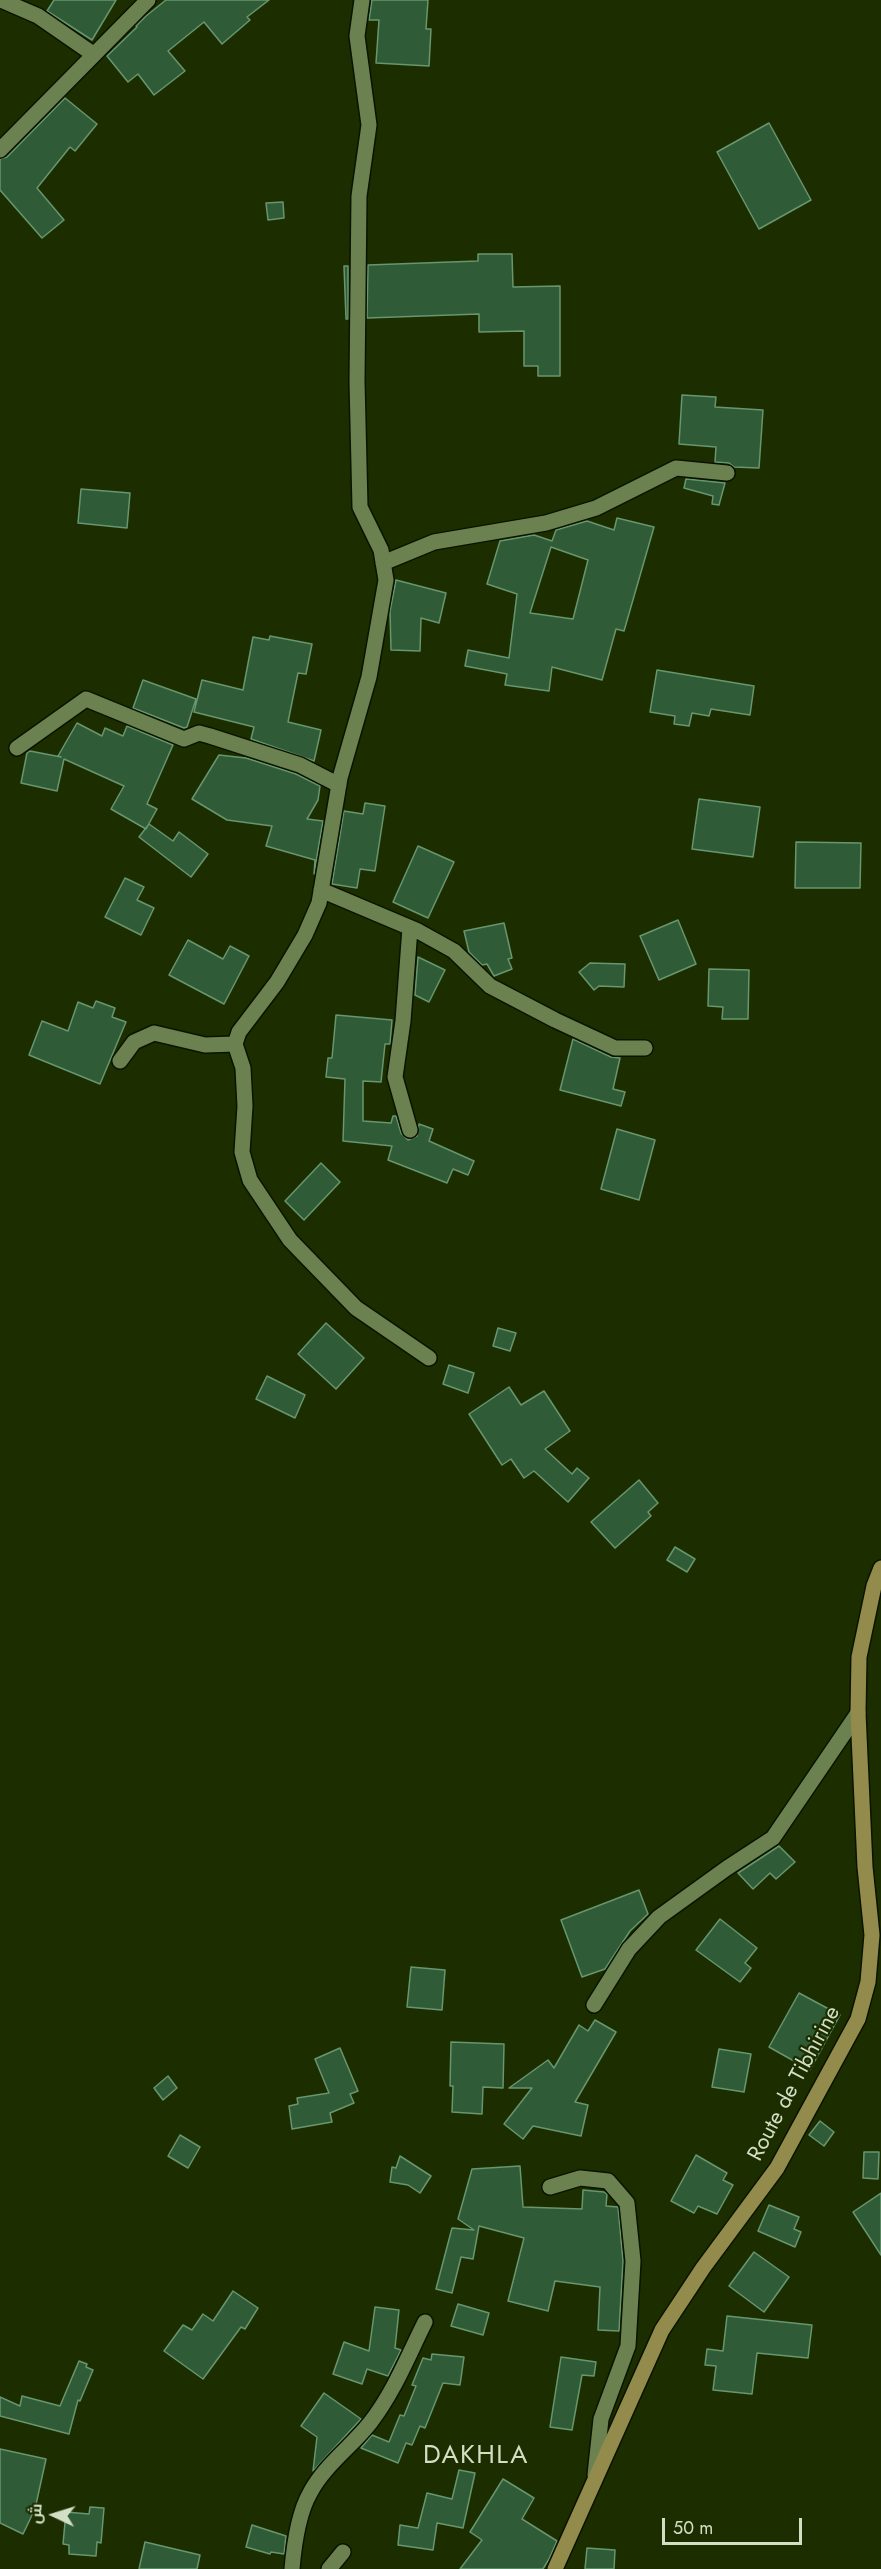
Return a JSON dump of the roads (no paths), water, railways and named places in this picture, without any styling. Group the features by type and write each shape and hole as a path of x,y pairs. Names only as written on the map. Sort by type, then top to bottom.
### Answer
{"street":[{"path":"1,0 38,16 93,54"},
{"path":"0,150 147,0"},
{"path":"362,0 357,36 369,125 359,196 357,381 360,507 381,550 386,580 369,677 339,785 319,903 305,935 277,982 239,1032 235,1044 243,1068 245,1106 242,1152 250,1180 290,1240 356,1308 429,1358"},
{"path":"383,563 434,542 546,523 596,508 676,468 727,474"},
{"path":"17,748 86,699 184,739 199,734 210,736 300,765 339,785"},
{"path":"321,890 410,928 454,951 490,986 555,1020 615,1048 645,1048"},
{"path":"410,928 403,1021 395,1077 410,1130"},
{"path":"120,1061 134,1042 154,1032 206,1045 235,1044"},
{"name":"Route de Tibhirine","path":"555,2569 662,2330 703,2268 777,2168 858,2019 868,1982 872,1935 858,1713 859,1657 874,1587 881,1568"},
{"path":"594,2005 629,1949 659,1917 773,1838 858,1713"},
{"path":"550,2187 580,2178 608,2181 627,2203 633,2261 628,2346 601,2419 595,2478"},
{"path":"292,2569 309,2493 326,2470 370,2423 394,2386 425,2322"},
{"path":"330,2569 343,2552"}],"district":[{"name":"DAKHLA","path":"476,2457"}]}
